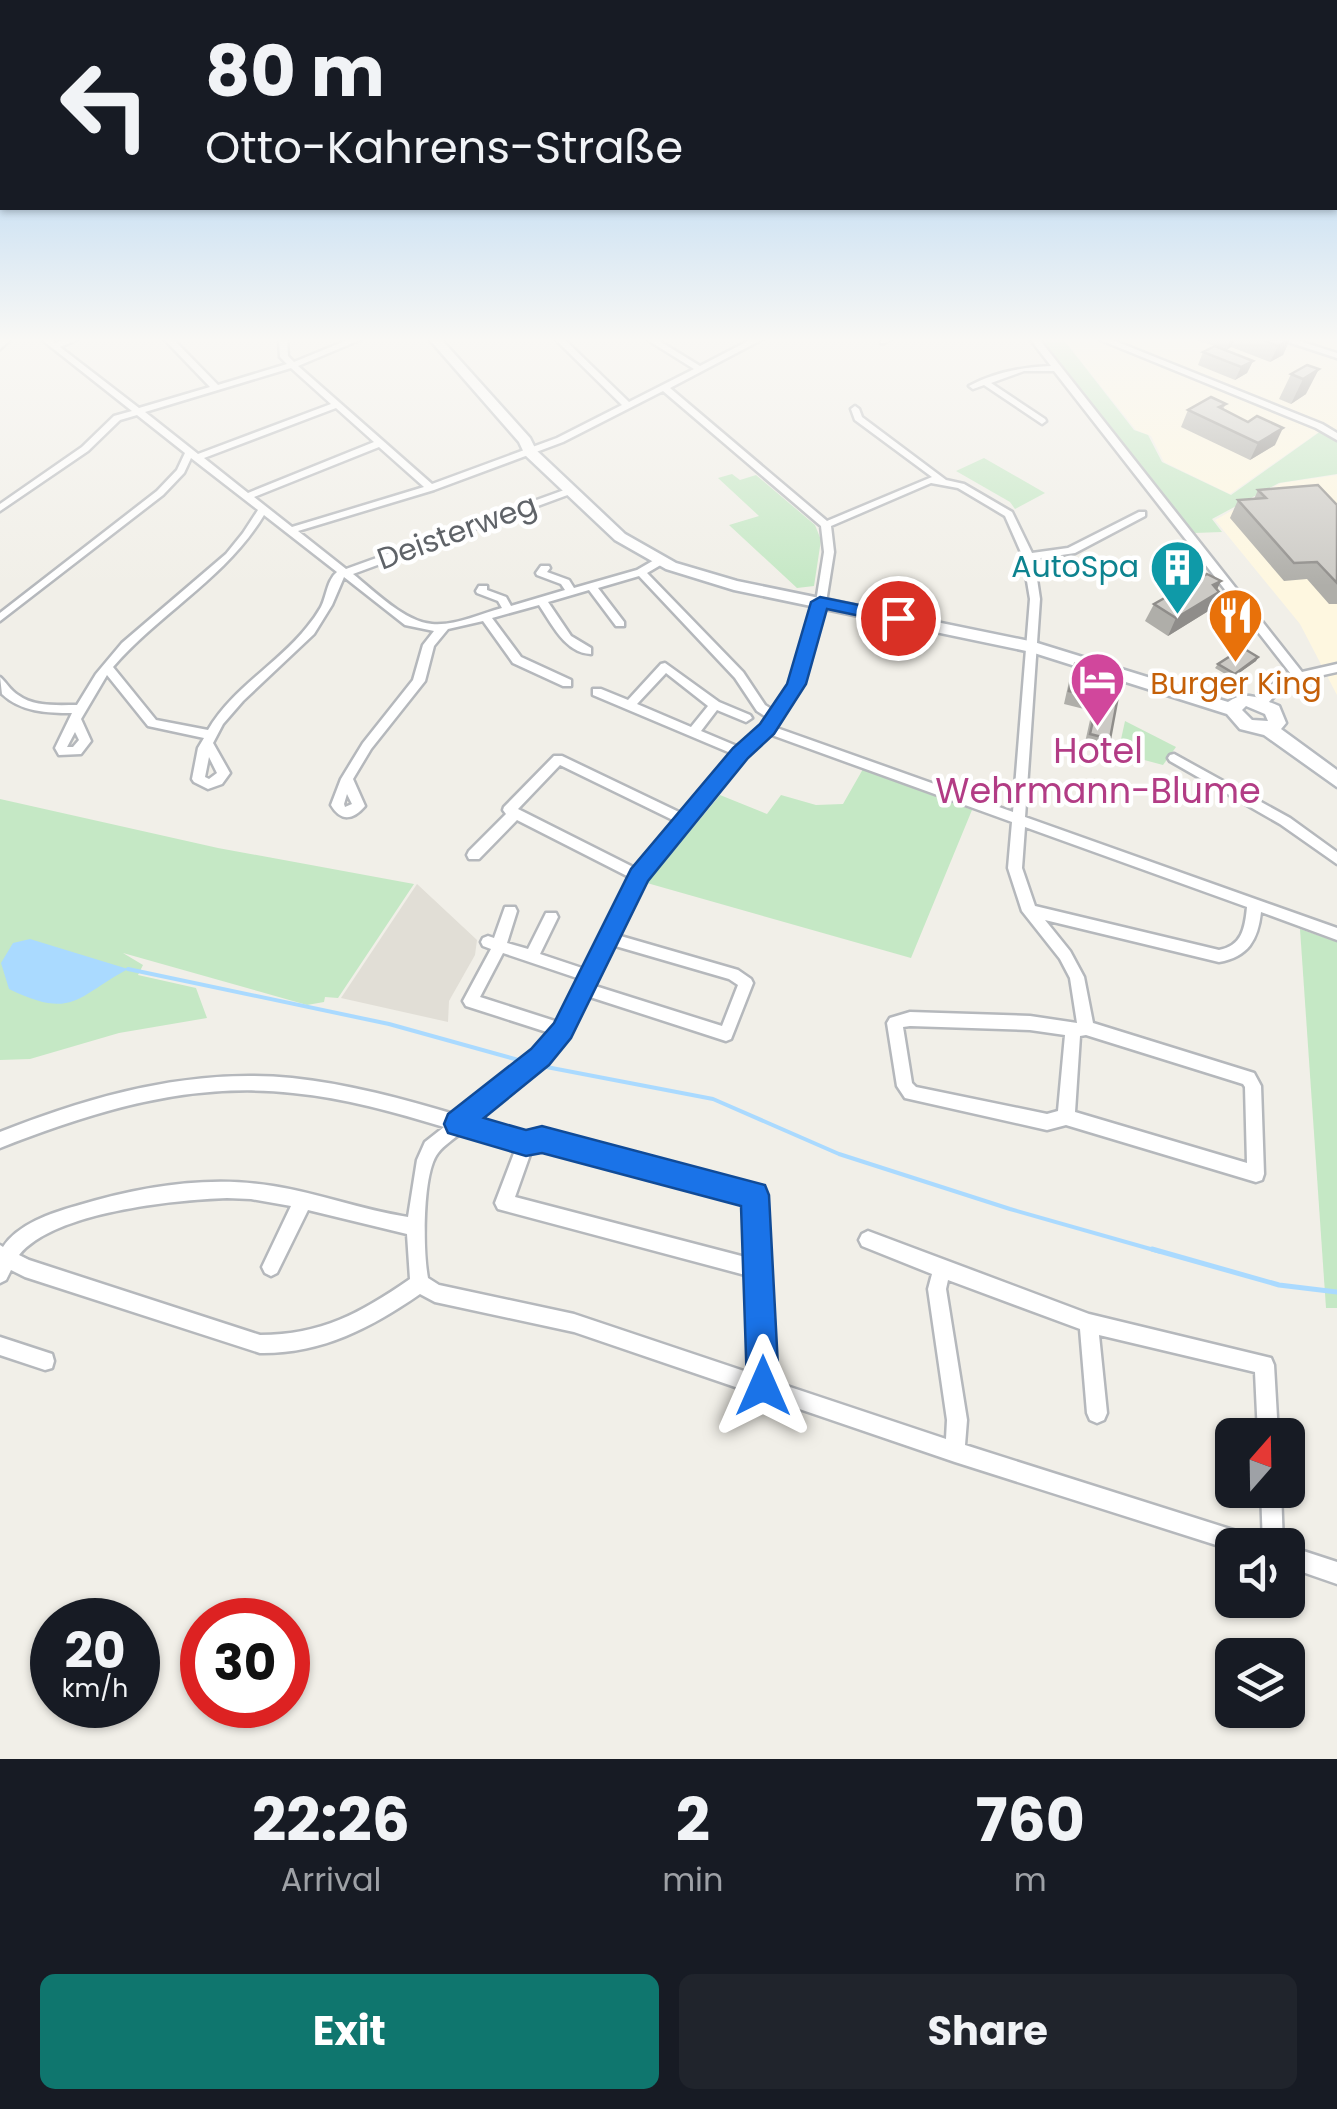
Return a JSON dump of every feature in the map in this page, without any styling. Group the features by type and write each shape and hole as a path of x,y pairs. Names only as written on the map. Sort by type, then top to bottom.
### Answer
{"main road":[{"path":"506,421 530,452 620,538 660,562 734,585 1034,647 1232,710 1242,723 1269,728 1337,780"},
{"path":"1232,710 1241,701 1260,703 1276,714 1277,723 1269,728"}],"street":[{"path":"0,508 85,449 115,421"},
{"path":"150,421 402,618 422,627 444,627 486,617 642,572 660,562"},
{"path":"0,618 144,506 197,458 295,421"},
{"path":"355,421 430,488"},
{"path":"291,530 430,488 530,452 596,421"},
{"path":"704,421 826,526 829,552 801,673 772,723 740,753 640,876 562,1030 540,1057 457,1124 425,1157 416,1265 420,1283 436,1293 574,1324 1215,1534"},
{"path":"862,421 941,480 961,486 1008,514 1028,557 1035,600 1034,647 1016,818 1015,868 1029,911 1065,955 1077,977 1079,1029 1066,1117"},
{"path":"1099,421 1297,674"},
{"path":"1307,421 1337,437"},
{"path":"247,497 380,443"},
{"path":"180,471 197,458"},
{"path":"826,526 923,482 941,480"},
{"name":"Deisterweg","path":"344,572 570,490"},
{"path":"0,680 4,690 19,702 77,714 107,667 145,629 221,569 255,528 263,509"},
{"path":"1028,557 1071,551 1142,514"},
{"path":"255,528 279,521"},
{"path":"545,568 541,574 565,582 572,592"},
{"path":"107,667 152,722 209,739 238,699 308,634 334,595 337,576 344,572"},
{"path":"642,572 739,675 772,723 1016,818 1337,934"},
{"path":"334,595 362,586"},
{"path":"592,587 620,624"},
{"path":"483,588 502,599 509,610"},
{"path":"542,601 567,638 587,651"},
{"path":"486,617 517,660 567,683"},
{"path":"422,627 422,637 429,646"},
{"path":"347,778 419,682 429,646 444,627"},
{"path":"630,705 665,667 715,705 746,718"},
{"path":"1260,703 1279,684 1297,674 1337,668"},
{"path":"597,692 740,753"},
{"path":"693,732 715,705"},
{"path":"1174,758 1285,821 1337,859"},
{"path":"640,876 509,810 558,759 685,820"},
{"path":"474,855 516,813"},
{"path":"1029,911 1230,956 1247,944 1253,928 1254,903"},
{"path":"510,912 471,1000 562,1030"},
{"path":"530,958 552,916"},
{"path":"493,946 726,1034 746,983 733,974 607,938"},
{"path":"910,1018 1079,1029 1248,1078 1253,1086 1256,1174 1066,1117 1047,1122 911,1093 905,1086 895,1024 910,1018"},
{"path":"0,1140 40,1122 128,1096 226,1082 335,1091 526,1143 542,1140 755,1195 763,1386"},
{"path":"526,1143 504,1203 759,1270"},
{"path":"418,1227 249,1190 207,1190 156,1196 42,1228 16,1242 3,1262 260,1344 277,1346 302,1343 365,1321 420,1283"},
{"path":"271,1267 303,1201"},
{"path":"868,1240 1089,1324 1264,1365 1267,1418"},
{"path":"942,1269 936,1289 957,1420 955,1452"},
{"path":"1089,1324 1097,1413"},
{"path":"0,1346 45,1362"},
{"path":"1305,1563 1337,1573"}],"shaded area":[{"path":"1129,421 1337,421 1337,441 1320,431 1230,494 1164,462 1151,436 1136,430"},
{"path":"1337,475 1337,695 1300,624 1215,520 1281,483"},
{"path":"417,884 477,940 475,955 449,1001 448,1022 341,998"}],"green space":[{"path":"1103,421 1127,421 1134,430 1148,435 1162,462 1231,495 1321,431 1337,442 1337,474 1279,483 1212,519 1222,532 1194,533"},
{"path":"984,458 1045,493 1015,509 1010,502 956,471"},
{"path":"732,474 740,480 756,475 815,525 821,540 814,586 797,588 729,525 759,516 718,478"},
{"path":"1125,721 1176,747 1163,765 1118,753"},
{"path":"863,769 972,810 911,958 647,883 720,795 767,814 781,795 816,805 843,804"},
{"path":"0,799 218,848 414,884 338,998 325,997 324,1002 307,1005 123,953 143,965 138,975 196,988 207,1018 119,1033 30,1059 0,1060"},
{"path":"1300,929 1337,942 1337,1308 1326,1308"}],"water":[{"path":"30,939 128,969 73,1001 61,1004 30,998 9,989 1,963 13,943"}],"building":[{"path":"1212,421 1268,421 1283,428 1258,443"},
{"path":"1318,485 1337,505 1337,583 1317,562 1294,563 1238,500 1266,498 1258,490"},
{"path":"1207,574 1221,581 1213,585 1219,592 1176,618 1154,604"},
{"name":"Burger King","path":"1243,648 1258,657 1235,674 1218,664"},
{"path":"1075,664 1110,672 1112,689 1119,691 1110,739 1090,734 1098,698 1069,691"}],"waterway":[{"path":"128,969 389,1024 522,1061"},
{"path":"536,1065 713,1099 839,1154 1161,1252"},
{"path":"1152,1249 1279,1285 1337,1292"}],"place":[{"name":"AutoSpa","path":"1178,616"},
{"name":"Burger King","path":"1236,665"},
{"name":"Hotel Wehrmann-Blume","path":"1098,729"}],"route":[{"path":"763,1386 755,1195 542,1140 526,1143 457,1124 540,1057 562,1030 631,888 740,753 767,729 796,684 820,602 898,618"}]}
